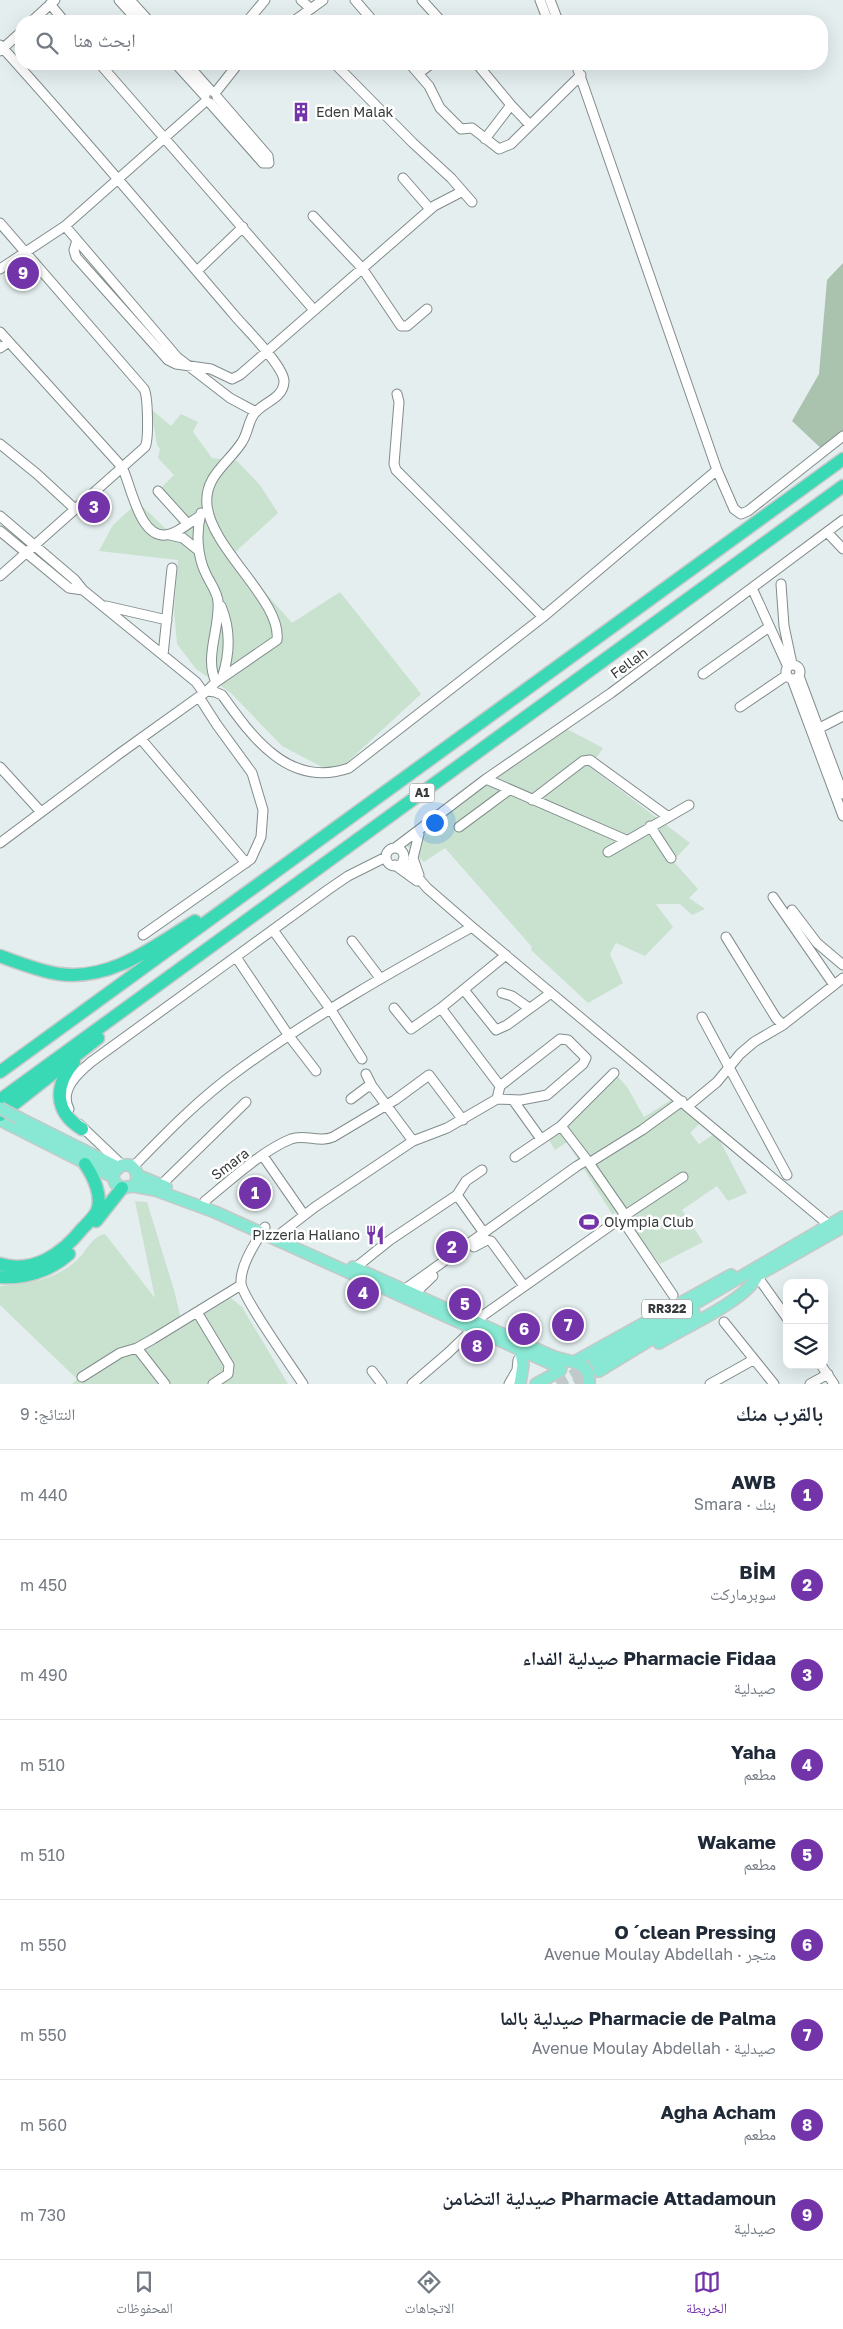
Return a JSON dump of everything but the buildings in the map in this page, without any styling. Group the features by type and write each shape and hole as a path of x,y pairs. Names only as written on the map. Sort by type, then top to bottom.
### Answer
{"highway":[{"name":"A1","path":"0,1072 843,459"},
{"name":"A1","path":"0,1100 843,486"},
{"path":"0,956 58,974 77,975 107,970 126,963 286,864"},
{"path":"0,1115 135,1011 154,989"},
{"path":"82,1129 73,1123 66,1114 61,1104 59,1092 66,1071 86,1048"},
{"path":"85,1164 97,1190 97,1210"},
{"path":"0,1264 24,1267 44,1261 71,1242 124,1176"},
{"path":"0,1277 18,1277 44,1271 56,1264 79,1243 124,1176"}],"main road":[{"path":"0,1108 18,1123 85,1164 161,1185 205,1201 263,1230 471,1326 519,1351 566,1366"},
{"path":"0,1120 18,1123 155,1190 263,1230"},
{"name":"RR322","path":"843,1217 597,1366 843,1227"},
{"path":"278,1237 355,1268 406,1295"},
{"name":"RR322","path":"536,1384 710,1285 734,1273 763,1264"},
{"name":"RR322","path":"566,1366 586,1369 590,1384 726,1304 750,1286 758,1276"},
{"path":"471,1326 566,1366"},
{"path":"519,1351 523,1365 520,1384"},
{"path":"562,1384 566,1366"}],"street":[{"path":"119,0 133,15"},
{"path":"130,0 144,15"},
{"path":"252,0 262,3 252,15"},
{"path":"302,0 311,8"},
{"path":"302,15 323,0"},
{"path":"355,0 368,15"},
{"path":"422,0 436,15"},
{"path":"540,0 546,15"},
{"path":"550,0 556,15"},
{"path":"38,15 52,2 60,15"},
{"path":"15,37 1,48 15,64"},
{"path":"20,70 277,365 284,382 274,399 256,412 243,441 216,472 200,516 198,531 199,551 204,569 218,599 228,630 229,648 219,680"},
{"path":"105,70 314,310"},
{"path":"182,70 211,97 268,156 269,163 263,163 211,97 191,70"},
{"path":"0,269 65,226 211,97 233,70"},
{"path":"341,70 413,143 451,178 461,192 472,202"},
{"path":"415,70 429,86 440,108 461,129 472,128 495,148 502,149 511,144 581,75"},
{"path":"418,73 422,70"},
{"path":"482,70 530,125"},
{"path":"579,70 668,332 717,470 734,509 738,513 744,514 843,436"},
{"path":"485,139 511,105"},
{"path":"403,178 430,209"},
{"path":"65,226 77,240 74,250 76,257 165,358 186,366 211,369 232,379 266,352 430,209 461,192"},
{"path":"313,216 362,268 401,326 407,326 427,309"},
{"path":"0,223 146,392 147,444 0,576"},
{"path":"197,271 243,227"},
{"path":"0,332 122,467 133,500 149,528 158,533 183,538 199,551"},
{"path":"0,348 8,342"},
{"path":"186,366 230,398 256,412"},
{"path":"397,394 399,402 394,464 396,470 543,617"},
{"path":"0,444 37,474 75,509"},
{"path":"204,694 215,692 222,696 255,739 278,758 293,766 316,772 343,770 359,762 431,702 543,617 717,470"},
{"path":"158,491 188,524"},
{"path":"0,843 204,694 219,680 277,640 278,632 271,613 216,530 208,512 207,497"},
{"path":"0,516 75,580 83,590 196,682 204,694 217,725 249,766 259,793 263,810 262,830 255,854 246,863 143,935"},
{"path":"170,535 200,516"},
{"name":"Fellah","path":"399,857 428,824 486,779 619,688 843,520"},
{"path":"198,531 216,530"},
{"path":"0,531 69,588 83,590"},
{"path":"827,532 843,549"},
{"path":"163,655 172,568"},
{"path":"781,584 784,626 791,672"},
{"path":"752,588 816,730 839,792 843,816"},
{"path":"218,599 219,613 211,663 219,680"},
{"path":"104,606 167,620"},
{"path":"703,674 769,628"},
{"path":"740,707 791,672"},
{"path":"816,730 843,716"},
{"path":"140,739 246,863"},
{"path":"532,800 584,761 590,760 667,816"},
{"path":"0,767 41,812"},
{"path":"486,779 626,840"},
{"path":"459,827 509,790"},
{"path":"608,852 688,805"},
{"name":"Fellah","path":"399,857 428,824"},
{"path":"650,826 671,858"},
{"path":"419,834 413,858 415,869 425,885"},
{"name":"Fellah","path":"124,1176 82,1129 67,1105 70,1084 78,1073 348,876 386,857 389,851 399,857"},
{"path":"399,857 425,885 472,926 829,1225"},
{"path":"773,897 834,985"},
{"path":"792,910 824,950 843,964"},
{"path":"124,1176 186,1114 239,1070 380,978 472,926"},
{"path":"273,930 331,1010 362,1059"},
{"path":"726,937 776,1018 783,1025"},
{"path":"352,941 380,978"},
{"path":"394,1008 411,1029 441,1008 506,955"},
{"path":"236,957 289,1036 316,1071"},
{"path":"406,1295 484,1233 588,1162 710,1089 740,1054 754,1042 783,1025 843,978"},
{"path":"464,990 496,1030 551,993"},
{"path":"502,993 512,996 529,1008"},
{"path":"441,1008 500,1086"},
{"path":"702,1017 787,1175"},
{"path":"278,1237 304,1215 413,1141 463,1120 496,1099 517,1100 542,1097 551,1093 583,1064 586,1058 568,1040 561,1038 500,1086 496,1099"},
{"path":"515,1157 561,1126 614,1073"},
{"path":"366,1074 372,1086 413,1141"},
{"path":"263,1156 291,1139 310,1136 330,1138 395,1100 429,1075 463,1120"},
{"path":"351,1099 367,1086 372,1086"},
{"path":"517,1100 542,1139"},
{"path":"161,1185 246,1102"},
{"path":"561,1126 624,1216 673,1295"},
{"name":"Smara","path":"205,1201 263,1156 304,1215"},
{"path":"355,1268 390,1240 457,1195 462,1186 482,1170"},
{"path":"412,1384 448,1354 471,1326 524,1286 683,1177"},
{"path":"457,1195 484,1233"},
{"path":"263,1230 244,1267 241,1284 259,1317 303,1384"},
{"path":"406,1295 477,1244 487,1240 491,1241 524,1286"},
{"path":"758,1276 783,1312"},
{"path":"82,1377 120,1353 137,1348 241,1284"},
{"path":"196,1312 229,1365 228,1374 213,1384"},
{"path":"724,1322 774,1384"},
{"path":"137,1348 165,1384"},
{"path":"509,1384 518,1365 519,1351"},
{"path":"710,1384 753,1360"},
{"path":"824,1369 834,1384"},
{"path":"372,1371 382,1384"},
{"path":"810,1384 828,1374"}],"green space":[{"path":"843,263 843,443 827,454 792,421 819,374 827,280"},
{"path":"151,409 171,426 181,414 198,422 193,432 212,458 237,461 260,485 278,513 232,555 292,623 340,592 421,694 342,767 322,767 282,746 231,693 196,669 177,644 174,611 178,560 99,551 113,525 138,502 170,533 181,519 157,492 174,475 158,458 160,449 157,445"},
{"path":"565,728 603,748 590,767 690,843 673,861 698,889 689,898 705,909 692,915 680,904 656,904 673,927 645,956 616,943 610,954 623,983 588,1003 531,950 532,947 445,848 424,862 403,842"},
{"path":"611,1069 627,1087 644,1117 671,1100 700,1123 690,1133 699,1144 716,1133 747,1193 728,1201 717,1186 682,1210 703,1242 660,1264 619,1212 612,1214 567,1142 555,1150 544,1132 562,1121"},
{"path":"135,1201 147,1202 182,1323 198,1318 231,1298 242,1307 288,1384 72,1384 77,1379 0,1305 0,1286 41,1280 60,1272 77,1260 96,1238 105,1234 155,1298"}],"tunnel":[{"path":"557,1384 591,1364"},
{"path":"575,1384 595,1373"}],"place":[{"name":"Eden Malak","path":"301,112"},
{"name":"Pharmacie Attadamoun صيدلية التضامن","path":"23,273"},
{"name":"Pharmacie Fidaa صيدلية الفداء","path":"94,507"},
{"name":"AWB","path":"255,1193"},
{"name":"Olympia Club","path":"589,1222"},
{"name":"Pizzeria Haliano","path":"375,1235"},
{"name":"BİM","path":"452,1247"},
{"name":"Yaha","path":"363,1293"},
{"name":"Wakame","path":"465,1304"},
{"name":"Pharmacie de Palma صيدلية بالما","path":"568,1325"},
{"name":"O ´clean Pressing","path":"524,1329"},
{"name":"Agha Acham","path":"477,1346"}]}
